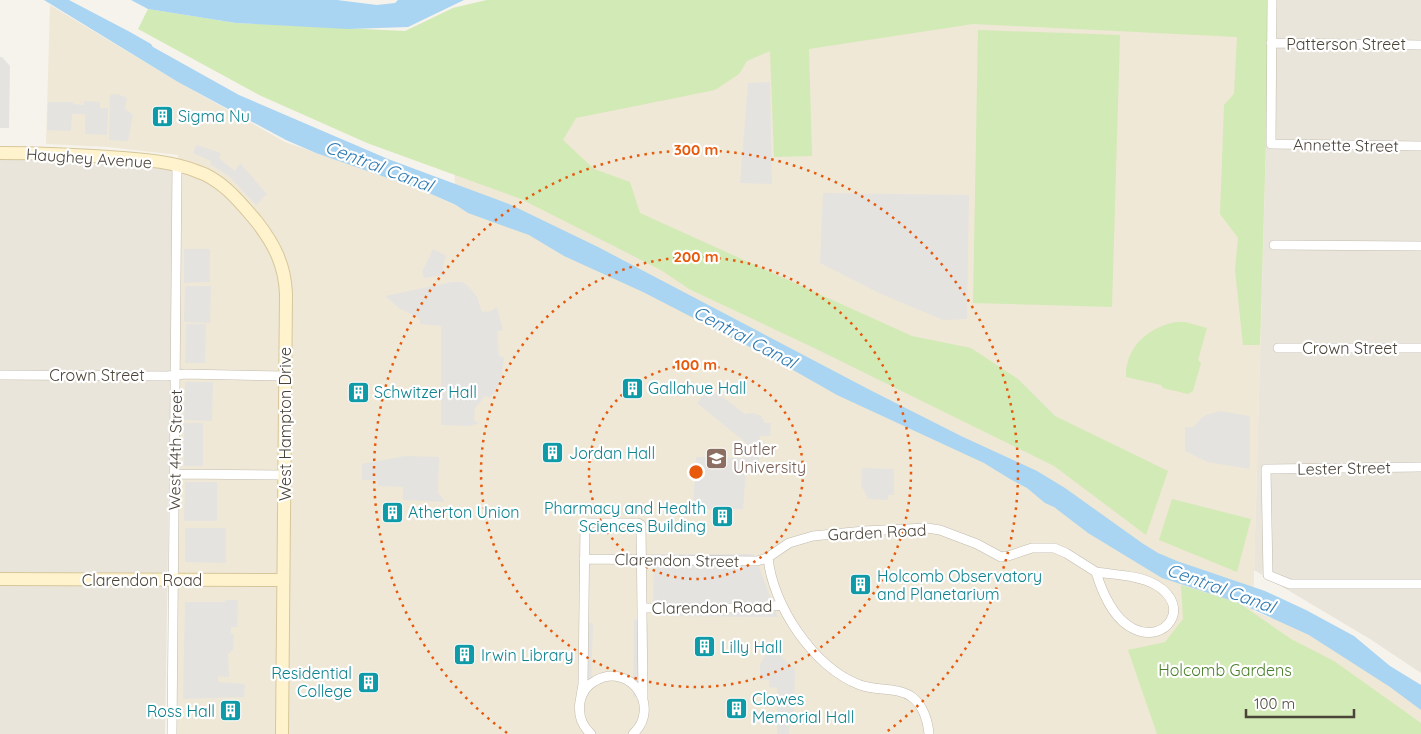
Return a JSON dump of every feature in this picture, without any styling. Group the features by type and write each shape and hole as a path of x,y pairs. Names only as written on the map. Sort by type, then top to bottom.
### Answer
{"street":[{"path":"1271,43 1272,0"},
{"name":"Patterson Street","path":"1271,43 1421,45"},
{"name":"Annette Street","path":"1271,43 1271,144 1421,146"},
{"name":"Haughey Avenue","path":"0,152 90,156 152,161 177,166"},
{"name":"West 44th Street","path":"172,734 177,166"},
{"name":"West Hampton Drive","path":"177,166 198,171 219,183 232,194 268,236 277,251 286,280 282,734"},
{"path":"1274,245 1421,246"},
{"name":"Crown Street","path":"1278,348 1421,348"},
{"name":"Crown Street","path":"0,375 284,376"},
{"name":"Lester Street","path":"1421,467 1266,469 1268,575 1290,584 1421,584"},
{"path":"175,474 284,475"},
{"path":"591,734 583,724 579,708 583,684 585,524 638,523 642,527 643,698 645,708 643,719 633,734"},
{"name":"Garden Road","path":"768,557 789,543 820,535 931,528 977,544 1001,557 1032,548 1054,548 1066,553 1096,572 1141,579 1157,586 1173,602 1172,618 1156,632 1146,633 1133,629 1122,620 1112,606 1096,572"},
{"path":"768,557 773,584 782,605 800,634 816,654 838,674 862,686 900,692 914,698 924,712 929,734"},
{"name":"Clarendon Street","path":"584,559 755,561 768,557"},
{"name":"Clarendon Road","path":"0,579 283,580"},
{"name":"Clarendon Road","path":"642,608 749,608 782,605"},
{"path":"579,708 585,689 592,682 611,676 621,677 631,682 643,698"}],"shaded area":[{"name":"Butler University","path":"487,0 1270,0 1253,611 1309,632 1421,703 1421,734 173,734 176,585 178,155 108,147 46,144 50,5 178,82 285,142 422,190 455,205 453,8"},
{"path":"1270,0 1421,0 1421,673 1370,639 1254,570"},
{"path":"0,57 10,66 9,128 0,128"},
{"path":"770,82 772,184 740,183 748,83"},
{"path":"118,94 127,98 125,109 133,115 128,141 109,140 110,95"},
{"path":"84,101 100,102 100,108 108,108 107,135 85,134 85,114 72,114 71,131 47,130 48,102 73,102 73,104 84,105"},
{"path":"196,145 221,153 219,158 235,171 240,163 267,194 256,205 229,176 210,164 211,161 193,153"},
{"path":"0,158 85,160 174,170 165,734 0,734"},
{"path":"823,193 969,195 967,319 943,320 879,293 820,263"},
{"path":"184,249 210,249 210,282 184,283"},
{"path":"433,249 446,256 443,267 446,275 424,278 422,272"},
{"path":"452,282 462,282 468,286 477,297 482,312 491,311 497,307 503,330 497,331 499,356 504,357 501,381 490,398 485,396 475,408 474,420 479,423 470,426 441,425 441,326 420,324 419,318 400,309 385,296"},
{"path":"185,286 211,286 210,323 184,322"},
{"path":"186,324 206,324 205,363 185,363"},
{"path":"185,382 213,382 212,421 184,420"},
{"path":"709,387 745,414 753,413 761,416 765,423 771,423 770,436 760,436 759,461 746,472 743,509 693,509 696,457 745,458 745,442 697,403"},
{"path":"1220,411 1250,416 1250,469 1207,462 1185,451 1185,427 1194,427 1206,415"},
{"path":"184,423 203,423 203,466 184,466"},
{"path":"405,456 439,457 438,492 445,502 403,500 403,487 378,486 378,480 362,480 362,464"},
{"path":"862,468 894,469 894,495 888,495 888,500 868,499 861,485"},
{"path":"185,482 217,482 217,521 184,521"},
{"path":"185,528 226,528 226,563 185,562"},
{"path":"654,554 754,554 778,617 653,616"},
{"path":"226,600 238,600 237,627 231,627 231,634 234,634 233,650 228,654 229,677 218,676 218,682 245,684 244,697 183,699 185,602 224,602"},
{"path":"634,619 648,624 647,697 633,697"},
{"path":"584,622 593,623 591,689 583,684"},
{"path":"775,650 795,670 794,716 790,723 789,734 777,734 777,688 769,687 769,680 760,680 760,664 769,652"}],"green space":[{"path":"487,0 1270,0 1260,345 1243,345 1235,270 1238,238 1220,214 1224,105 1234,94 1237,37 973,24 809,49 812,156 774,157 770,51 747,61 739,74 715,90 576,118 563,140 594,169 630,182 640,213 912,336 971,348 1018,379 1055,416 1168,471 1146,535 1054,466 810,346 689,289 661,270 521,199 367,143 259,95 138,29 148,9 236,23 405,31 453,8"},
{"path":"978,30 1120,35 1112,307 973,303"},
{"path":"1176,322 1185,322 1207,328 1198,360 1201,363 1193,391 1188,394 1163,388 1161,385 1126,377 1130,356 1140,340 1157,328"},
{"path":"1172,499 1251,519 1237,572 1159,540"},
{"name":"Holcomb Gardens","path":"1181,585 1239,603 1291,639 1334,661 1421,723 1421,734 1157,734 1128,650 1165,642 1183,619"}],"water":[{"name":"Central Canal","path":"44,0 69,0 130,32 239,95 388,159 509,204 598,247 870,390 961,436 1037,471 1065,488 1158,553 1265,591 1306,610 1354,636 1390,666 1421,685 1421,710 1390,687 1309,635 1239,603 1162,578 1088,533 1027,488 984,463 837,395 779,362 643,292 564,256 529,235 468,213 456,205 422,190 316,153 286,140 178,82"},
{"path":"131,0 337,0 377,5 395,3 398,0 464,0 408,27 348,29 236,23 148,9"}],"place":[{"name":"Sigma Nu","path":"162,116"},
{"name":"Gallahue Hall","path":"632,388"},
{"name":"Schwitzer Hall","path":"358,392"},
{"name":"Jordan Hall","path":"553,453"},
{"name":"Butler University","path":"717,458"},
{"name":"Atherton Union","path":"392,512"},
{"name":"Pharmacy and Health Sciences Building","path":"722,517"},
{"name":"Holcomb Observatory and Planetarium","path":"861,585"},
{"name":"Lilly Hall","path":"705,647"},
{"name":"Irwin Library","path":"465,655"},
{"name":"Residential College","path":"368,682"},
{"name":"Clowes Memorial Hall","path":"736,708"},
{"name":"Ross Hall","path":"231,711"}]}
